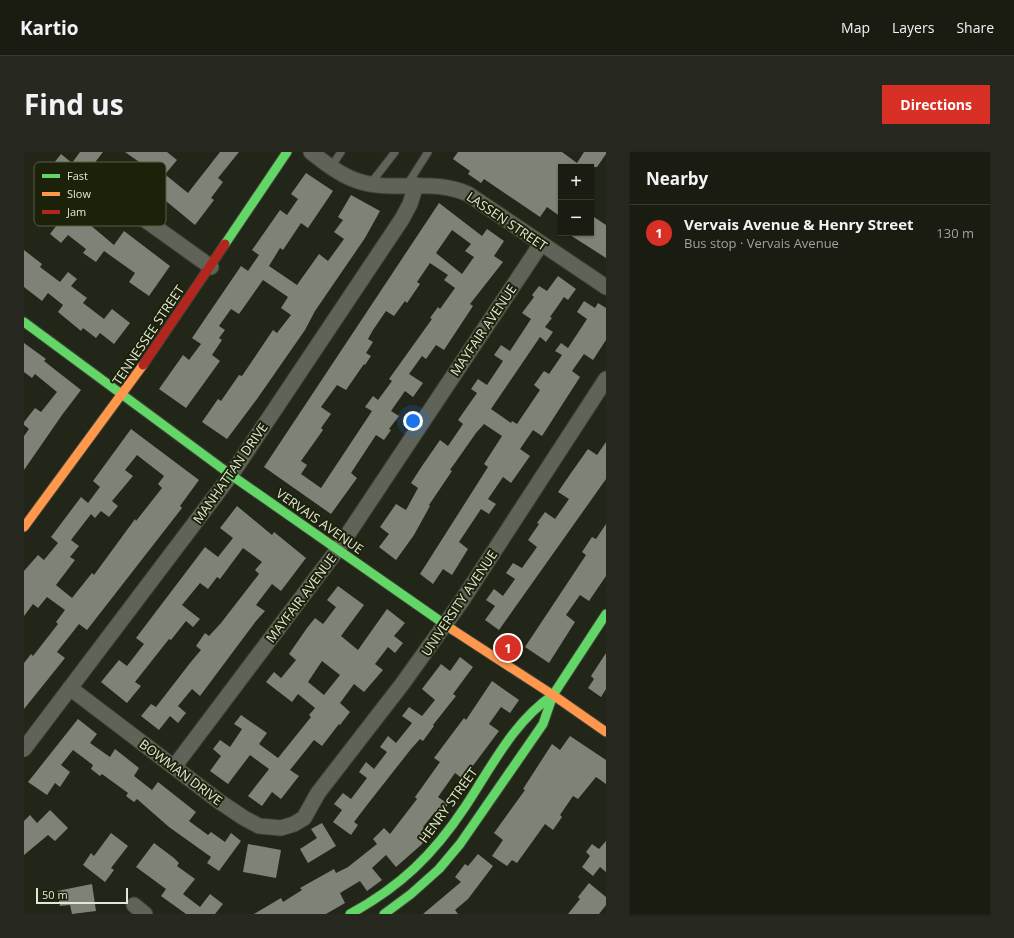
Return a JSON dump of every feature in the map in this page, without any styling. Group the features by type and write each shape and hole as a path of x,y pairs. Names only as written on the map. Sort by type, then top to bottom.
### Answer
{"street":[{"name":"TENNESSEE STREET","path":"24,527 123,394 287,152"},
{"name":"LASSEN STREET","path":"311,152 339,173 357,181 412,185 442,185 456,188 468,194 606,287"},
{"name":"MANHATTAN DRIVE","path":"24,749 231,475 402,219 410,204 412,185"},
{"path":"154,226 210,267"},
{"name":"MAYFAIR AVENUE","path":"174,768 338,549 541,244"},
{"name":"VERVAIS AVENUE","path":"24,322 231,475 445,625 553,695 606,732"},
{"name":"UNIVERSITY AVENUE","path":"302,819 318,793 403,683 445,625 606,380"},
{"name":"HENRY STREET","path":"384,914 411,894 433,874 460,844 543,724 553,695 606,614"},
{"name":"BOWMAN DRIVE","path":"70,688 174,768 244,818 259,826 281,828 294,824 302,819"},
{"name":"HENRY STREET","path":"350,914 373,902 402,880 426,858 445,834 528,715 553,695"}],"lane":[{"path":"331,167 341,152"},
{"path":"371,183 395,152"},
{"path":"412,185 428,152"}],"building":[{"path":"80,152 103,152 95,162 73,162"},
{"path":"125,152 167,152 177,160 166,173 166,162 139,162"},
{"path":"220,152 239,152 218,178 223,182 211,198 214,200 195,225 166,201 167,176 188,193"},
{"path":"458,152 562,152 577,163 584,152 606,152 597,167 594,167 594,164 558,164 558,215 547,207 540,217 484,179 481,183 468,174 470,171 453,159"},
{"path":"61,154 71,162 55,162"},
{"path":"306,173 333,191 308,228 301,223 283,250 280,248 269,266 297,285 319,254 328,261 344,239 334,232 343,220 338,217 351,195 380,211 365,238 315,311 305,330 227,439 202,422 218,399 221,401 239,375 242,376 273,330 277,333 291,315 281,308 288,297 263,280 239,314 231,309 219,326 225,330 219,338 222,340 212,355 220,361 186,408 159,389 183,355 189,360 201,344 192,338 241,266 248,271 259,255 252,250 280,210 287,215 298,199 291,194"},
{"path":"439,203 482,236 487,229 504,241 494,256 503,262 470,304 473,306 444,350 436,345 426,359 422,356 409,374 423,383 413,397 405,391 391,411 399,416 389,429 391,430 384,440 376,435 351,473 357,478 331,514 264,467","holes":["452,230 471,244 465,251 474,257 462,274 436,253","430,263 448,275 444,280 455,288 440,309 438,307 430,318 432,319 389,379 392,381 378,400 373,396 365,407 372,411 321,488 301,474 307,465 301,461 323,430 321,428 331,414 321,407 337,385 346,390 364,364 365,365 371,356 366,353 373,342 368,339 373,330 386,311 394,316 405,301 407,303 420,284 417,282"]},
{"path":"594,217 606,225 606,258 572,236 594,236"},
{"path":"56,226 91,226 114,245 124,231 170,266 149,296 129,282 135,273 104,251 96,262 83,253 86,249 68,235 61,243 50,234"},
{"path":"24,250 42,264 40,267 60,282 68,272 77,279 71,286 87,298 83,303 104,319 112,309 130,323 114,344 100,333 96,338 83,328 81,331 58,312 63,305 48,293 42,301 24,287"},
{"path":"558,276 576,289 568,300 564,297 550,317 552,318 545,327 553,332 546,342 540,337 491,409 511,423 512,421 517,424 540,390 534,385 544,371 549,374 562,355 555,351 561,343 568,348 587,319 577,312 584,301 595,308 598,303 606,308 606,340 593,360 584,354 572,371 580,377 542,436 533,430 520,449 530,456 511,483 503,477 488,499 496,504 489,514 481,509 459,542 468,549 452,575 443,569 433,584 420,574 488,467 484,464 502,436 484,424 476,433 450,470 452,471 429,505 430,506 414,535 396,560 379,547 389,534 380,527 396,504 406,510 418,488 411,483 422,466 440,440 448,446 463,424 458,420 477,393 471,389 478,379 487,385 503,361 494,355 501,345 510,351 531,319 522,313 534,297 532,295 539,286 547,291"},
{"path":"24,343 46,359 44,361 81,390 24,470 24,436 29,429 24,425 24,422 35,408 41,412 57,392 35,374 32,378 24,372"},
{"path":"131,429 199,480 180,506 182,508 87,630 79,624 57,652 65,658 24,709 24,663 31,654 33,656 58,624 56,622 65,610 47,597 38,608 33,604 24,616 24,571 38,555 44,560 58,543 51,537 81,497 88,503 100,487 93,481","holes":["137,455 164,476 158,484 162,488 136,521 135,519 94,575 92,573 72,598 56,585 75,560 70,557 79,546 71,540 91,514 95,518 101,511 109,517 118,506 112,501 133,476 125,470"]},
{"path":"606,442 606,479 499,630 485,620 495,606 486,600 494,589 503,596 515,579 506,573 513,563 522,568 537,547 528,540 539,524 537,523 545,512 555,519 569,499 558,492 588,449 597,455"},
{"path":"237,506 272,535 274,532 306,558 281,591 272,584 256,605 265,611 200,696 192,689 178,706 186,713 178,723 170,716 159,730 141,716 151,704 156,707 201,650 196,646 205,633 209,636 221,623 259,574 255,570 262,562 243,548 220,579 217,577 208,589 200,583 182,605 200,619 193,627 186,621 171,640 169,639 135,682 141,686 127,703 101,682 119,660 127,666 144,644 136,638 205,547 218,557 233,538 220,528"},
{"path":"606,524 606,576 589,601 580,595 566,615 575,622 549,663 525,647 586,555 582,552 592,537 596,539"},
{"path":"338,586 364,605 341,636 358,650 387,609 405,623 394,636 403,643 395,653 388,647 375,664 383,670 364,692 354,684 340,703 350,712 322,746 314,740 290,770 299,776 281,799 272,792 262,806 248,796 269,769 250,755 228,784 210,771 221,756 213,749 220,740 230,747 242,729 234,724 241,715 267,733 259,744 278,758 311,717 309,715 315,708 298,694 292,702 266,682 274,672 281,678 296,660 289,654 307,628 315,618 323,624 336,607 327,600","holes":["322,661 340,675 324,695 308,682"]},
{"path":"606,653 606,689 601,697 588,688 594,679 591,676"},
{"path":"460,657 473,667 453,694 456,696 433,725 434,726 423,741 420,739 411,749 354,822 358,825 351,835 333,822 342,810 334,804 343,793 351,799 367,778 359,772 366,762 374,769 387,752 380,747 388,736 396,743 412,723 402,716 409,707 422,716 435,700 422,689 441,664 450,671"},
{"path":"492,681 519,700 510,713 501,707 489,724 499,731 463,779 455,773 438,797 448,804 440,816 435,812 423,827 431,833 421,845 396,867 386,855 372,868 382,880 367,891 360,881 340,893 345,903 326,914 254,914 281,898 283,902 302,890 300,888 334,869 336,873 348,867 377,844 373,839 384,828 390,834 417,799 415,797 440,762 434,758 464,718 466,720"},
{"path":"78,719 97,734 90,743 110,757 115,749 139,768 134,776 152,790 158,782 196,812 189,821 208,835 211,832 225,842 231,833 241,841 219,871 207,863 211,857 169,827 137,799 134,802 126,796 128,793 102,774 100,776 91,769 93,765 73,750 61,765 70,772 60,787 55,783 47,795 28,782"},
{"path":"570,736 606,760 606,784 596,777 578,799 573,796 560,815 562,817 553,830 545,824 517,863 512,860 507,866 492,856 503,840 494,833 525,790 523,789 552,744 560,750"},
{"path":"50,810 68,828 55,841 48,835 24,855 24,821 30,815 37,823"},
{"path":"322,823 336,846 308,863 300,849 317,838 311,829"},
{"path":"111,833 128,846 111,868 114,870 105,882 83,865 91,853 94,856"},
{"path":"606,841 606,872 600,867 593,876 582,867 590,856 586,852 592,844 599,849"},
{"path":"154,843 179,863 177,866 195,879 183,894 200,907 210,894 223,904 215,914 186,914 161,896 166,889 136,867"},
{"path":"248,844 281,850 276,878 243,872"},
{"path":"478,854 493,866 468,899 455,910 458,914 423,914 461,882 455,877 465,864 468,866"},
{"path":"589,883 606,897 606,905 599,914 568,914 580,899 578,897"},
{"path":"92,884 96,911 72,914 70,905 60,906 57,891"}],"traffic: fast":[{"path":"225,244 287,152"},
{"path":"24,322 231,475 453,630"},
{"path":"384,914 411,894 439,869 460,844 543,724 553,695 606,614"},
{"path":"350,914 385,892 415,868 428,855 465,807 514,732 526,718 553,695"}],"traffic: slow":[{"path":"24,527 143,365"},
{"path":"453,630 553,695 606,732"}],"traffic: jam":[{"path":"143,365 225,244"}],"place":[{"name":"Vervais Avenue & Henry Street","path":"508,648"}]}
